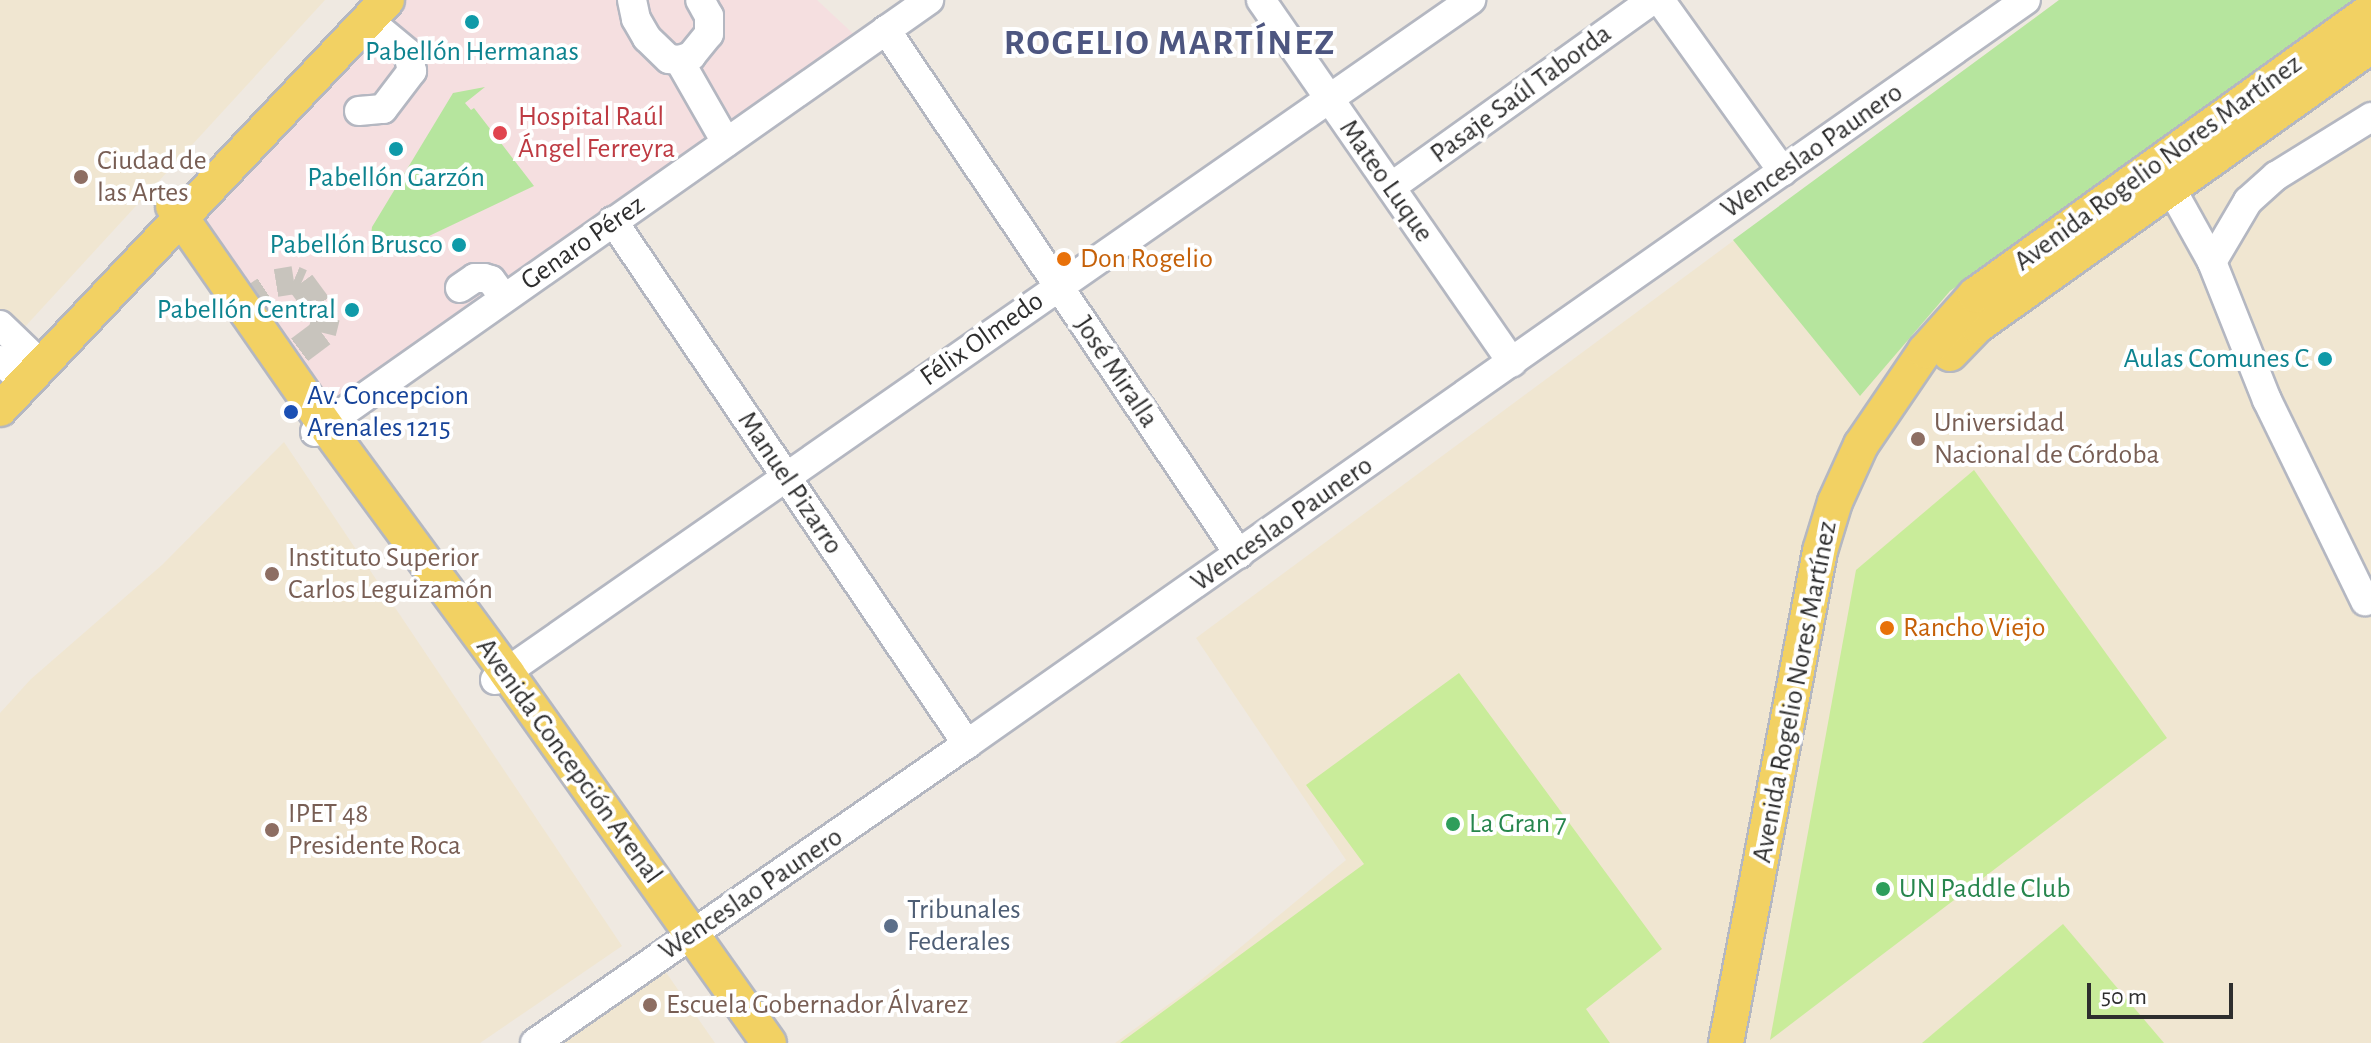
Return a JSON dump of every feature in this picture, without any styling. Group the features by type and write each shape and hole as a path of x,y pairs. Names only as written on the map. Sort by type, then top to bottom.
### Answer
{"main road":[{"path":"0,409 172,217 375,7"},
{"name":"Avenida Rogelio Nores Martínez","path":"1747,1043 1836,569 1873,467 1889,438 1937,368 1977,326 2371,10"},
{"name":"Avenida Rogelio Nores Martínez","path":"1726,1043 1820,551 1835,502 1861,445 1917,362 1975,295 2371,46"},
{"path":"11,368 172,217"},
{"name":"Avenida Concepción Arenal","path":"172,217 686,939 769,1043"},
{"name":"Avenida Concepción Arenal","path":"686,939 749,1043"}],"street":[{"path":"632,0 636,19 647,38 661,53 679,60 726,142"},
{"path":"679,60 691,56 709,34 709,16 700,0"},
{"name":"Genaro Pérez","path":"320,428 929,0"},
{"name":"Mateo Luque","path":"1261,0 1512,363"},
{"name":"Félix Olmedo","path":"501,677 1471,0"},
{"name":"Pasaje Saúl Taborda","path":"1391,187 1652,0"},
{"path":"1660,0 1783,172"},
{"name":"Wenceslao Paunero","path":"535,1043 1512,363 2023,1"},
{"path":"359,111 383,109 412,71 408,53 375,7"},
{"name":"José Miralla","path":"886,30 1239,554"},
{"path":"2212,262 2248,201 2276,176 2371,117"},
{"path":"2164,175 2212,262 2267,400 2365,601"},
{"name":"Manuel Pizarro","path":"613,221 967,744"},
{"path":"460,288 475,278 484,278 491,280 504,298"},
{"path":"0,325 11,368"}],"shaded area":[{"name":"Ciudad de las Artes","path":"0,0 325,0 0,354"},
{"name":"Hospital Raúl Ángel Ferreyra","path":"398,0 817,0 861,41 317,421 183,225"},
{"name":"Universidad Nacional de Córdoba","path":"2059,0 2359,0 2371,16 2371,1043 1115,1043 1190,989 1346,860 1196,638"},
{"name":"IPET 48 Presidente Roca","path":"284,442 622,946 480,1043 0,1043 0,713 31,679 162,565"},
{"name":"Escuela Gobernador Álvarez","path":"663,968 715,1043 560,1043"}],"green space":[{"path":"2059,0 2352,0 2356,6 1950,291 1860,396 1733,240"},
{"path":"485,87 465,103 471,110 474,108 534,186 389,255 371,235 372,227 453,93"},
{"name":"UN Paddle Club","path":"1974,470 2167,738 1770,1040 1856,570"},
{"name":"La Gran 7","path":"1459,673 1662,949 1586,1009 1610,1043 1120,1043 1364,864 1306,785"},
{"path":"2063,924 2164,1043 1922,1043"}],"tunnel":[{"path":"242,306 276,283 294,280 301,283 326,317 322,333 282,363"}],"place":[{"name":"Pabellón Hermanas","path":"472,22"},
{"name":"Hospital Raúl Ángel Ferreyra","path":"500,133"},
{"name":"Pabellón Garzón","path":"396,149"},
{"name":"Ciudad de las Artes","path":"81,177"},
{"name":"Pabellón Brusco","path":"459,245"},
{"name":"Don Rogelio","path":"1064,259"},
{"name":"Pabellón Central","path":"352,310"},
{"name":"Aulas Comunes C","path":"2325,359"},
{"name":"Av. Concepcion Arenales 1215","path":"291,412"},
{"name":"Universidad Nacional de Córdoba","path":"1918,439"},
{"name":"Instituto Superior Carlos Leguizamón","path":"272,574"},
{"name":"Rancho Viejo","path":"1887,628"},
{"name":"La Gran 7","path":"1453,824"},
{"name":"IPET 48 Presidente Roca","path":"272,830"},
{"name":"UN Paddle Club","path":"1883,889"},
{"name":"Tribunales Federales","path":"891,926"},
{"name":"Escuela Gobernador Álvarez","path":"650,1005"}],"district":[{"name":"ROGELIO MARTÍNEZ","path":"1170,44"}]}
